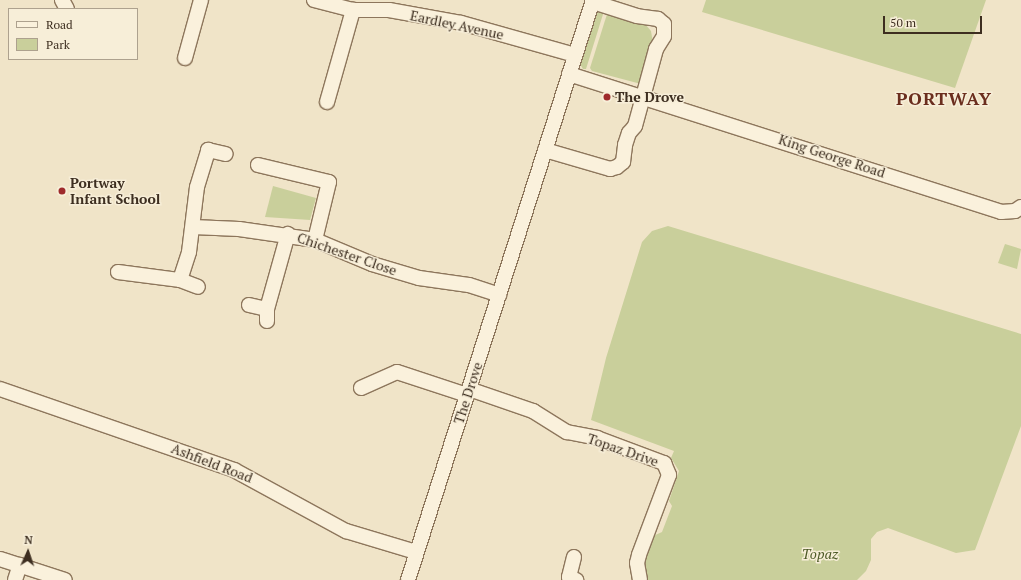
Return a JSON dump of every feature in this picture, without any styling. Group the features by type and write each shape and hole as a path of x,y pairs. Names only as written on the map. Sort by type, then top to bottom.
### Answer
{"street":[{"path":"185,58 201,0"},
{"name":"Eardley Avenue","path":"314,0 353,10 389,10 461,22 575,55"},
{"path":"545,150 610,169 617,167 623,162 629,133 635,126 656,49 664,36 664,24 658,19 637,16 593,1"},
{"name":"The Drove","path":"408,580 593,1"},
{"path":"327,102 353,10"},
{"name":"King George Road","path":"569,74 642,96 1002,212 1015,211 1021,207"},
{"path":"180,280 189,252 204,148 226,154"},
{"path":"258,165 329,182 315,240"},
{"name":"Chichester Close","path":"193,227 288,234 315,240 372,264 419,278 469,285 499,295"},
{"path":"249,305 267,315 288,234"},
{"path":"118,272 180,280 198,287"},
{"name":"Topaz Drive","path":"361,388 396,372 533,411 567,432 597,438 664,463 669,475 639,555 637,563 640,580"},
{"name":"Ashfield Road","path":"0,389 234,470 346,531 416,552"},
{"path":"571,579 574,557"},
{"path":"0,559 65,580"},
{"path":"15,580 20,565"}],"green space":[{"path":"706,0 986,0 955,88 702,12"},
{"path":"600,11 604,11 586,69 583,69 580,64 595,15"},
{"path":"608,11 645,24 651,31 653,43 641,84 592,71 590,68"},
{"path":"273,186 316,198 310,220 265,217"},
{"name":"Topaz","path":"668,226 1021,334 1021,426 975,550 956,553 888,528 877,532 871,539 871,560 866,571 857,580 645,580 642,570 651,537 662,532 672,506 669,501 679,471 671,458 674,451 591,420 606,358 642,242 652,231"},
{"path":"1005,244 1021,249 1017,269 998,263"}],"place":[{"name":"The Drove","path":"607,97"},
{"name":"Portway Infant School","path":"62,191"}],"district":[{"name":"PORTWAY","path":"944,98"}]}
